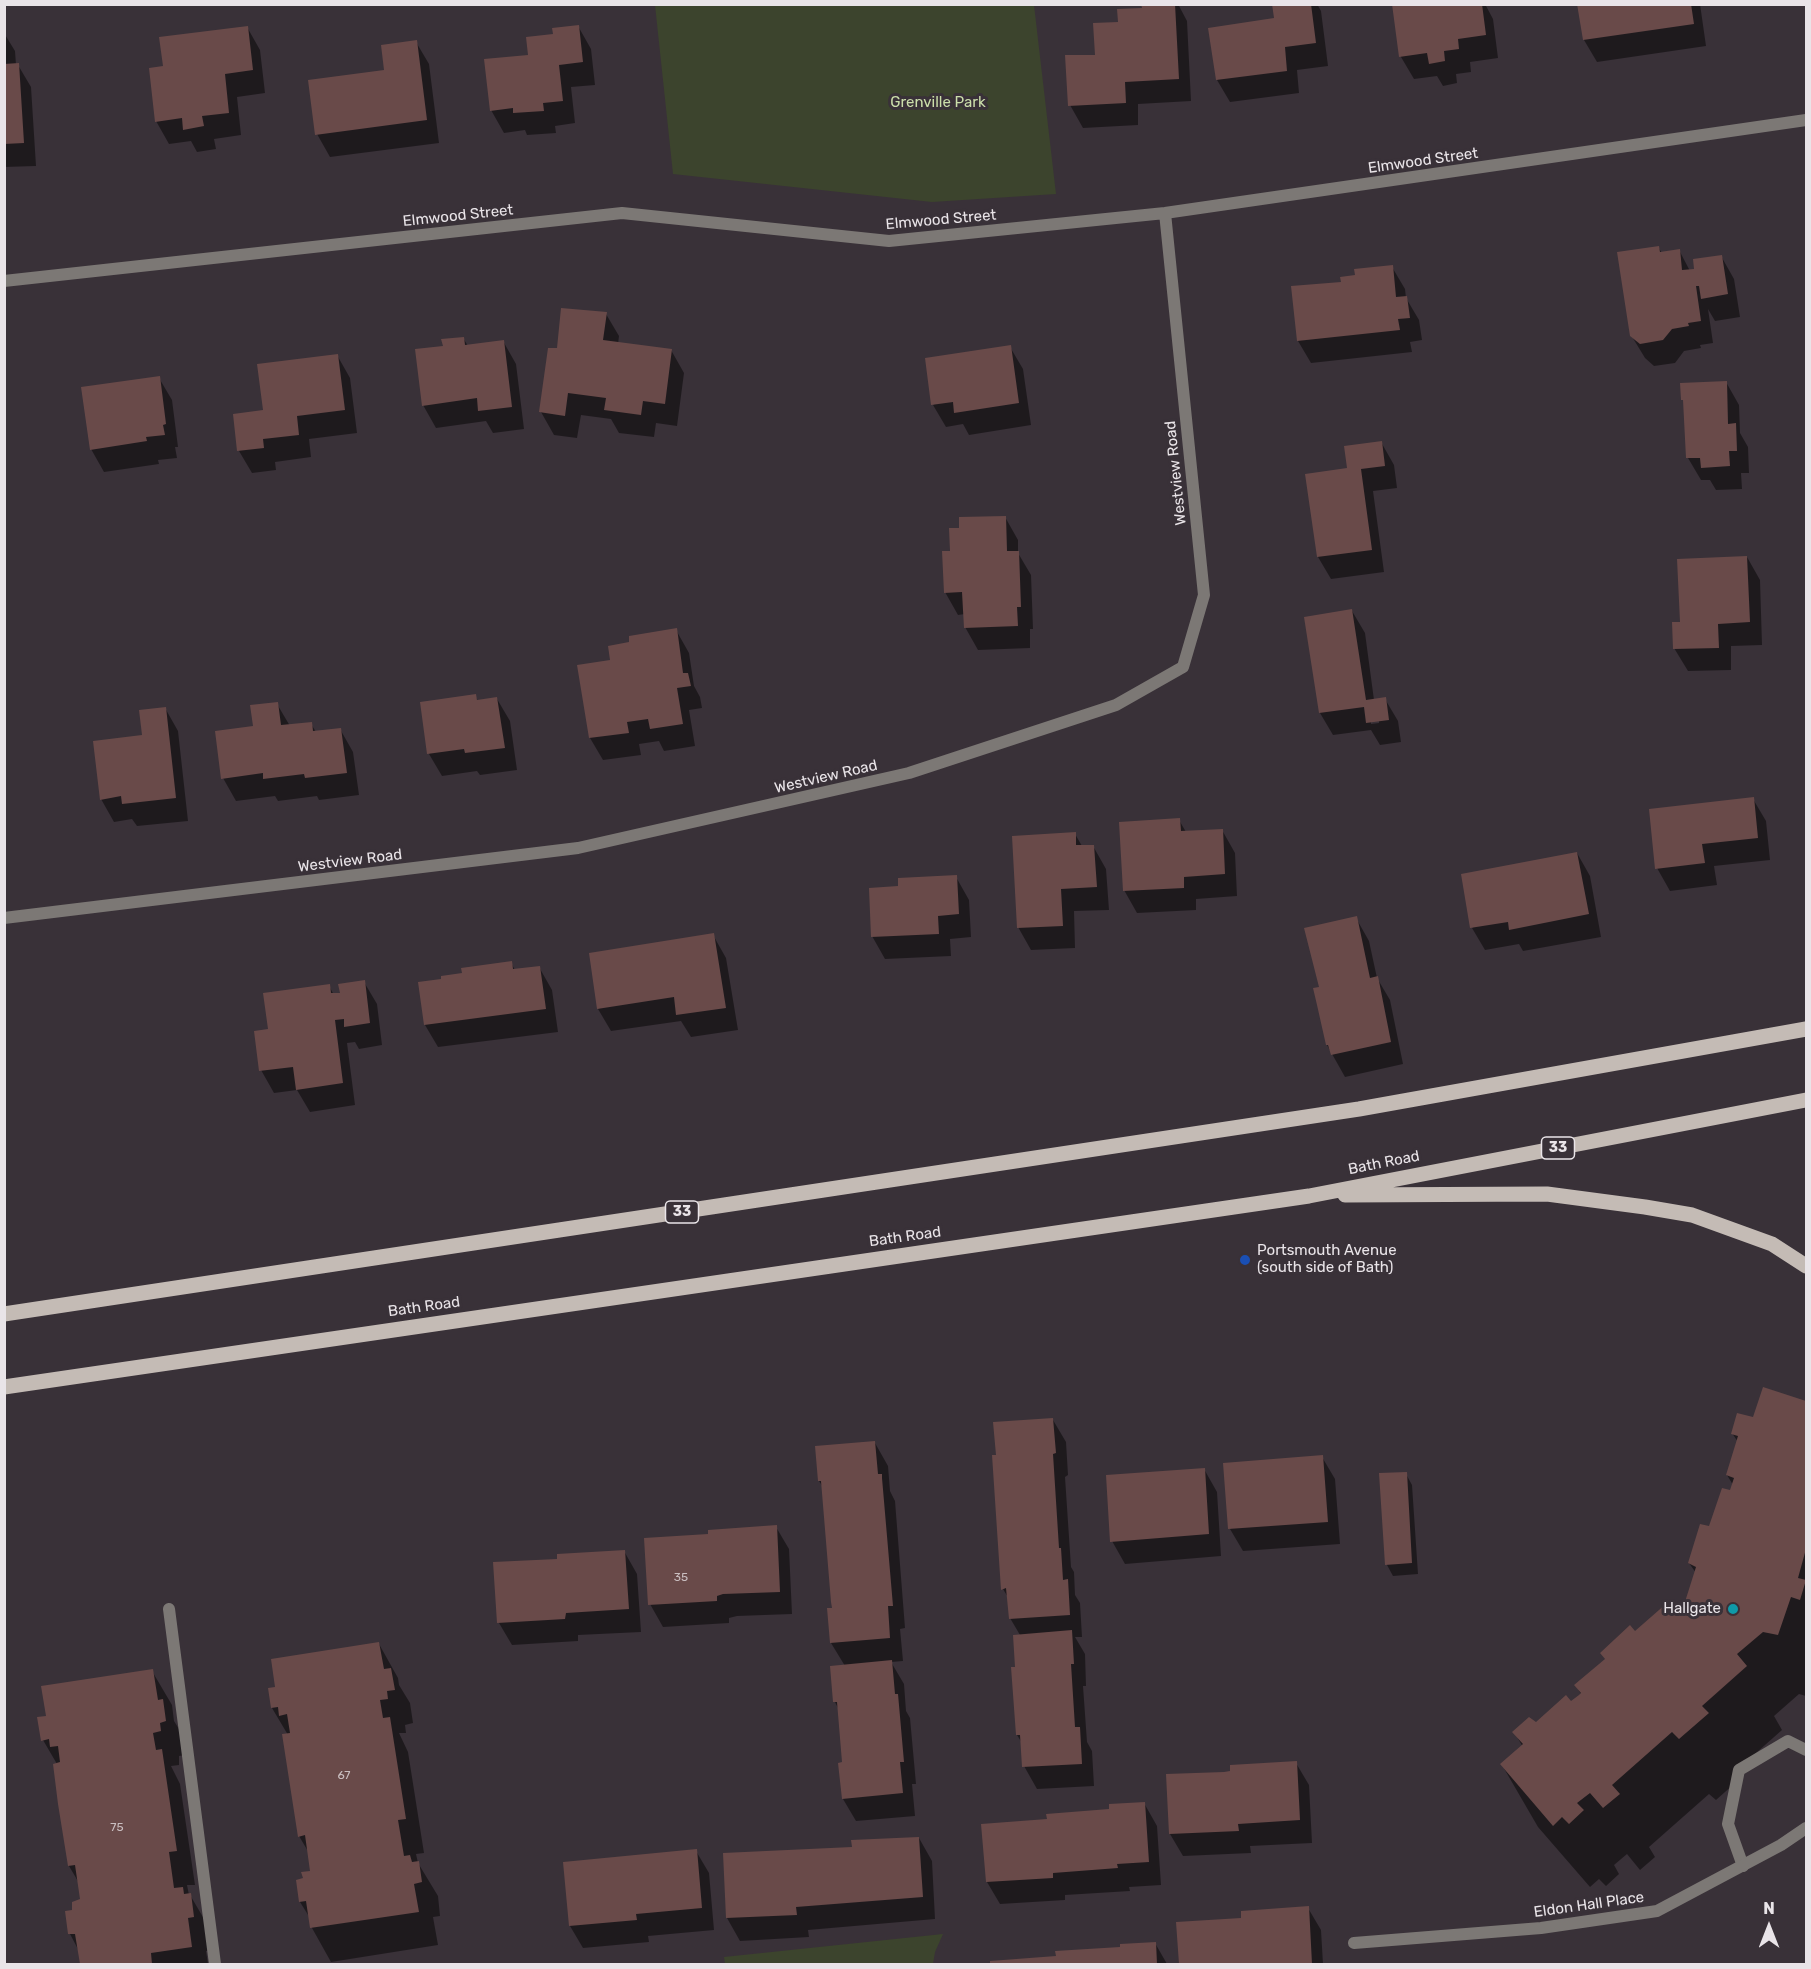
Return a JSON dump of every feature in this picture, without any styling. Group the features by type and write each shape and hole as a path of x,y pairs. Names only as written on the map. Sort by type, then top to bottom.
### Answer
{"main road":[{"name":"33","path":"4,1314 1359,1109 1806,1029"},
{"name":"Bath Road","path":"4,1387 1309,1196 1806,1100"},
{"path":"1309,1196 1547,1194 1645,1207 1692,1215 1772,1244 1806,1266"}],"street":[{"name":"Elmwood Street","path":"4,281 622,213 889,241 1165,213 1806,120"},
{"name":"Westview Road","path":"4,918 578,848 909,773 1116,705 1183,667 1204,595 1165,213"},
{"path":"169,1610 215,1965"},
{"path":"1743,1866 1728,1824 1739,1770 1788,1741 1806,1750"},
{"name":"Eldon Hall Place","path":"1354,1943 1541,1928 1657,1911 1781,1845 1806,1828"}],"green space":[{"name":"Grenville Park","path":"655,5 1034,5 1056,194 932,202 673,174"},
{"path":"943,1934 935,1952 933,1964 725,1964 724,1957"}],"building":[{"path":"1141,4 1175,4 1179,79 1125,82 1126,103 1068,106 1065,55 1095,55 1093,23 1118,22 1117,9 1142,8"},
{"path":"1272,4 1311,4 1316,43 1285,47 1287,71 1216,80 1208,28 1274,18"},
{"path":"1392,4 1482,4 1486,35 1458,39 1459,49 1444,51 1445,61 1429,64 1427,53 1399,57"},
{"path":"1577,4 1691,4 1694,24 1583,40"},
{"path":"579,25 583,62 559,65 563,101 543,103 544,111 513,113 513,108 490,111 484,59 528,55 526,37 553,34 552,28"},
{"path":"248,26 253,70 225,74 229,113 202,116 204,126 183,130 182,118 155,122 149,68 163,66 159,37"},
{"path":"417,40 427,120 315,135 308,80 384,70 381,45"},
{"path":"19,63 24,143 4,144 4,64"},
{"path":"1659,246 1660,252 1680,249 1682,270 1694,269 1693,259 1722,255 1728,294 1701,299 1699,286 1696,286 1701,321 1672,329 1663,340 1640,344 1630,336 1617,252"},
{"path":"1393,265 1396,297 1407,296 1410,318 1398,319 1400,330 1297,341 1291,286 1341,282 1340,277 1355,275 1354,269"},
{"path":"561,308 607,312 603,340 672,349 665,404 643,401 641,415 604,410 606,398 568,393 565,416 539,412 548,348 557,348"},
{"path":"464,337 465,345 504,340 512,407 478,411 477,398 422,406 415,349 443,346 441,339"},
{"path":"1011,345 1019,403 954,413 953,402 931,405 925,358"},
{"path":"338,354 345,410 297,416 299,435 263,439 264,448 237,451 233,414 263,410 257,364"},
{"path":"160,376 166,424 163,425 165,435 146,437 147,441 90,450 81,387"},
{"path":"1727,381 1728,424 1736,423 1737,451 1729,451 1730,466 1701,468 1700,458 1686,458 1680,383"},
{"path":"1382,441 1385,466 1361,469 1372,550 1317,557 1305,474 1347,468 1344,446"},
{"path":"1006,516 1007,551 1019,551 1021,607 1017,607 1018,626 964,628 962,592 944,593 942,551 950,551 949,528 959,528 959,517"},
{"path":"1747,556 1750,622 1718,624 1719,648 1673,649 1672,622 1680,622 1677,559"},
{"path":"1352,609 1366,700 1386,697 1389,720 1366,723 1364,707 1319,713 1304,617"},
{"path":"677,628 683,673 688,673 691,686 677,688 683,724 650,729 648,719 627,722 629,733 589,738 577,665 610,660 608,646 629,642 629,636"},
{"path":"476,694 477,700 497,697 505,748 465,753 464,749 427,754 420,702"},
{"path":"278,702 281,725 312,722 313,731 341,728 347,773 305,778 304,774 263,779 263,773 221,779 215,731 253,726 250,705"},
{"path":"166,707 176,798 122,804 121,796 100,800 93,741 142,735 139,710"},
{"path":"1754,797 1758,838 1702,844 1705,863 1655,869 1649,809"},
{"path":"1180,818 1181,831 1223,829 1225,874 1184,877 1184,888 1123,891 1119,822"},
{"path":"1076,832 1076,845 1094,845 1097,887 1061,889 1063,926 1017,928 1012,836"},
{"path":"1577,852 1589,914 1509,930 1508,922 1470,928 1461,874"},
{"path":"957,875 959,914 938,916 939,934 871,937 869,888 898,886 898,878"},
{"path":"1357,916 1370,978 1378,976 1391,1042 1331,1055 1326,1045 1313,988 1319,987 1304,928"},
{"path":"714,933 726,1008 676,1015 674,997 597,1009 589,953"},
{"path":"512,961 513,969 540,966 546,1009 424,1025 418,982 462,973 461,968"},
{"path":"365,980 370,1023 344,1027 344,1019 335,1020 343,1083 296,1090 293,1067 259,1071 254,1031 268,1029 263,993 330,984 331,993 340,993 338,984"},
{"name":"Hallgate","path":"1763,1387 1806,1401 1806,1549 1798,1578 1806,1580 1800,1600 1791,1597 1778,1635 1763,1632 1737,1654 1747,1666 1702,1706 1709,1713 1679,1739 1672,1732 1612,1785 1620,1794 1603,1808 1590,1793 1577,1803 1584,1810 1569,1824 1562,1817 1553,1826 1500,1764 1523,1744 1512,1732 1529,1717 1536,1722 1566,1695 1571,1701 1579,1695 1581,1693 1574,1685 1605,1659 1600,1653 1630,1625 1635,1631 1667,1603 1675,1613 1684,1605 1696,1567 1688,1563 1700,1524 1709,1526 1722,1488 1730,1490 1734,1478 1726,1475 1738,1436 1731,1434 1737,1413 1753,1417"},
{"path":"1053,1418 1059,1548 1061,1548 1063,1580 1068,1579 1070,1615 1009,1619 1006,1588 1001,1590 992,1455 996,1455 993,1422"},
{"path":"875,1441 878,1474 882,1474 893,1606 888,1606 890,1638 830,1643 827,1608 832,1608 821,1481 818,1481 815,1446"},
{"path":"1323,1455 1328,1522 1228,1529 1223,1463"},
{"path":"1205,1468 1209,1534 1110,1542 1106,1475"},
{"path":"1407,1472 1412,1563 1385,1565 1379,1473"},
{"path":"777,1525 780,1592 723,1594 717,1596 717,1601 648,1605 644,1538 708,1534 708,1530"},
{"path":"625,1550 629,1609 566,1613 565,1619 497,1623 493,1562 557,1559 557,1554"},
{"path":"1072,1630 1074,1664 1071,1664 1075,1727 1080,1727 1082,1764 1022,1767 1020,1735 1016,1735 1011,1667 1015,1667 1013,1635"},
{"path":"379,1642 384,1669 391,1668 395,1690 387,1691 388,1699 380,1700 383,1718 390,1717 406,1819 398,1820 404,1856 410,1855 412,1862 419,1861 422,1882 414,1884 419,1912 310,1928 306,1901 299,1902 296,1880 303,1878 301,1872 310,1871 305,1835 298,1837 282,1734 290,1733 287,1714 279,1716 278,1707 271,1708 268,1688 275,1687 271,1659"},
{"path":"892,1660 895,1694 898,1694 904,1762 900,1762 903,1793 842,1799 838,1763 842,1762 837,1702 833,1702 830,1666"},
{"path":"153,1669 158,1700 163,1699 166,1721 160,1723 161,1731 153,1733 156,1750 162,1749 177,1851 169,1852 174,1888 183,1887 184,1894 191,1893 194,1917 188,1918 192,1947 151,1953 152,1964 80,1964 75,1934 68,1934 65,1911 72,1910 72,1902 80,1899 75,1865 68,1866 58,1804 53,1764 60,1762 58,1746 50,1747 49,1739 41,1741 37,1717 46,1716 41,1686"},
{"path":"1297,1761 1300,1820 1238,1824 1239,1831 1169,1834 1166,1774 1224,1772 1230,1771 1230,1765"},
{"path":"1145,1802 1149,1862 1117,1864 1118,1868 1053,1873 1053,1878 986,1882 981,1824 1047,1819 1046,1814 1109,1809 1109,1804"},
{"path":"919,1837 923,1897 796,1907 797,1915 726,1918 723,1853 852,1847 851,1840"},
{"path":"697,1849 702,1908 636,1914 637,1920 569,1926 563,1862"},
{"path":"1309,1906 1312,1964 1179,1964 1176,1922 1241,1918 1241,1911"},
{"path":"1156,1942 1157,1964 990,1964 990,1961 1056,1956 1055,1951"}],"place":[{"name":"Portsmouth Avenue (south side of Bath)","path":"1245,1260"},
{"name":"Hallgate","path":"1733,1609"}]}
